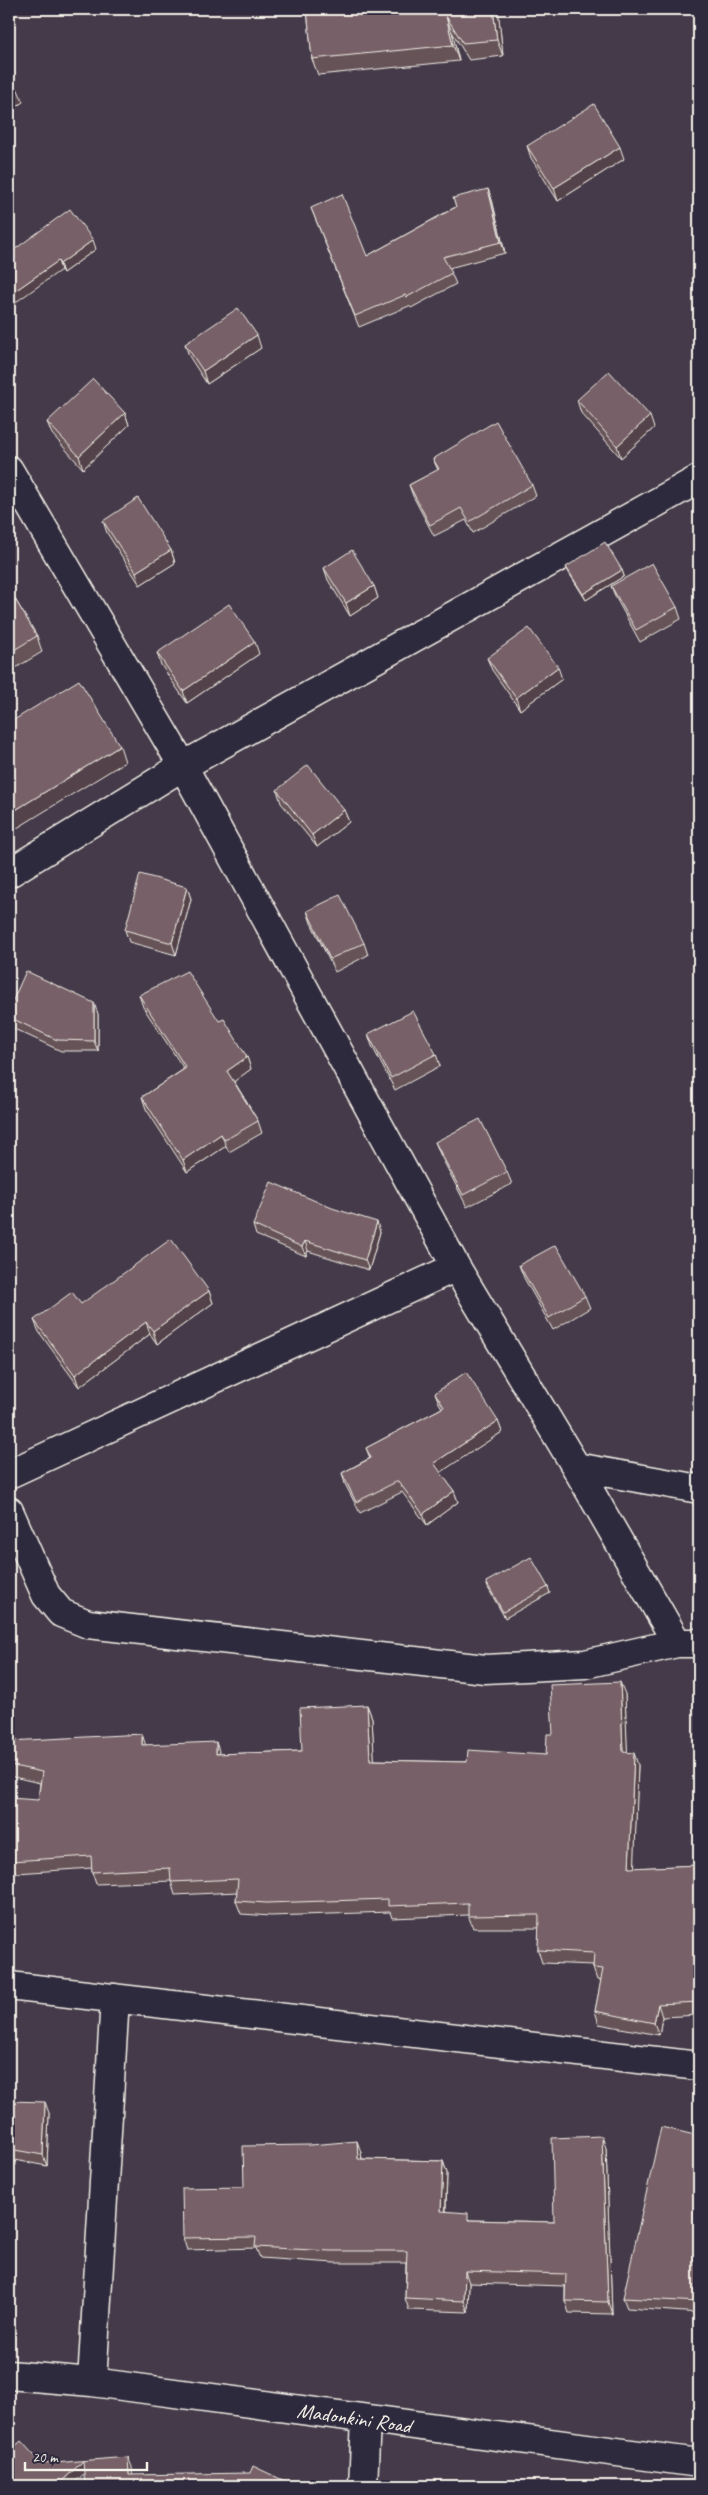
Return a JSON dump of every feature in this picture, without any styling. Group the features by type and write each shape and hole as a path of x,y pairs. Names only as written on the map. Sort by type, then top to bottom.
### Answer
{"street":[{"path":"9,470 183,766 456,1267 576,1467 688,1643 585,1664 485,1669 88,1624 61,1613 46,1595 9,1511"},
{"path":"9,873 183,766 699,479"},
{"path":"9,1474 456,1267"},
{"path":"576,1467 699,1489"},
{"path":"9,1986 699,2066"},
{"path":"92,2382 114,1998"},
{"name":"Madonkini Road","path":"9,2375 92,2382 699,2462"},
{"path":"363,2486 366,2419"}],"building":[{"path":"307,9 493,9 497,40 463,43 446,16 453,45 312,59"},
{"path":"9,77 18,90 9,97"},
{"path":"594,104 620,147 554,188 527,146"},
{"path":"488,189 501,242 443,257 452,273 407,297 405,295 355,316 311,208 342,194 367,256 456,207 453,198"},
{"path":"70,209 93,240 60,264 58,261 9,295 9,248 11,252"},
{"path":"238,308 257,335 203,371 185,344"},
{"path":"609,371 650,416 617,446 577,400"},
{"path":"93,379 125,413 79,456 47,422"},
{"path":"496,421 532,485 469,522 461,508 430,525 409,485 439,469 433,459"},
{"path":"138,498 171,550 136,572 103,521"},
{"path":"605,542 622,570 583,594 566,567"},
{"path":"352,550 374,586 346,603 324,568"},
{"path":"652,563 677,607 636,630 611,586"},
{"path":"9,589 37,636 9,653"},
{"path":"229,604 255,642 183,691 157,653"},
{"path":"529,628 558,667 516,698 487,658"},
{"path":"79,680 120,746 9,814 9,723"},
{"path":"308,765 344,810 312,835 277,790"},
{"path":"140,874 187,887 172,943 125,930"},
{"path":"340,895 364,943 330,959 307,911"},
{"path":"26,971 94,1003 94,1041 57,1040 9,1017 9,1009"},
{"path":"187,971 219,1021 224,1019 247,1057 227,1071 258,1121 225,1140 221,1134 183,1160 142,1097 186,1068 139,995"},
{"path":"413,1011 436,1054 391,1078 368,1034"},
{"path":"480,1119 507,1172 463,1195 435,1142"},
{"path":"271,1182 332,1208 377,1222 365,1260 305,1241 302,1247 253,1225"},
{"path":"171,1239 209,1291 153,1331 146,1322 75,1375 34,1320 72,1292 81,1304"},
{"path":"556,1245 585,1296 549,1318 519,1265"},
{"path":"466,1372 498,1421 434,1463 454,1491 423,1514 398,1481 356,1502 342,1473 371,1458 366,1448 444,1407 435,1393"},
{"path":"531,1557 548,1587 503,1612 486,1582"},
{"path":"620,1682 623,1752 634,1753 629,1868 699,1865 699,2002 658,2004 654,2023 595,2011 603,1969 593,1968 594,1953 538,1950 539,1915 468,1916 468,1903 388,1906 388,1899 266,1903 236,1901 238,1879 171,1882 170,1868 92,1872 91,1856 11,1861 9,1798 38,1800 42,1772 9,1765 9,1741 142,1734 142,1745 216,1742 216,1754 302,1751 300,1708 367,1705 370,1760 467,1762 468,1750 546,1755 547,1734 553,1734 550,1685"},
{"path":"9,2101 45,2102 43,2155 9,2149"},
{"path":"661,2127 699,2136 699,2302 623,2298"},
{"path":"602,2136 608,2302 565,2301 566,2274 465,2271 464,2301 405,2298 407,2251 330,2251 255,2247 256,2237 183,2238 182,2188 244,2187 243,2146 310,2145 357,2141 358,2159 443,2161 441,2211 468,2213 468,2220 554,2222 552,2138"},
{"path":"21,2441 42,2464 128,2457 129,2475 250,2473 253,2466 289,2483 288,2486 85,2486 83,2461 57,2486 9,2486 9,2452"}]}
